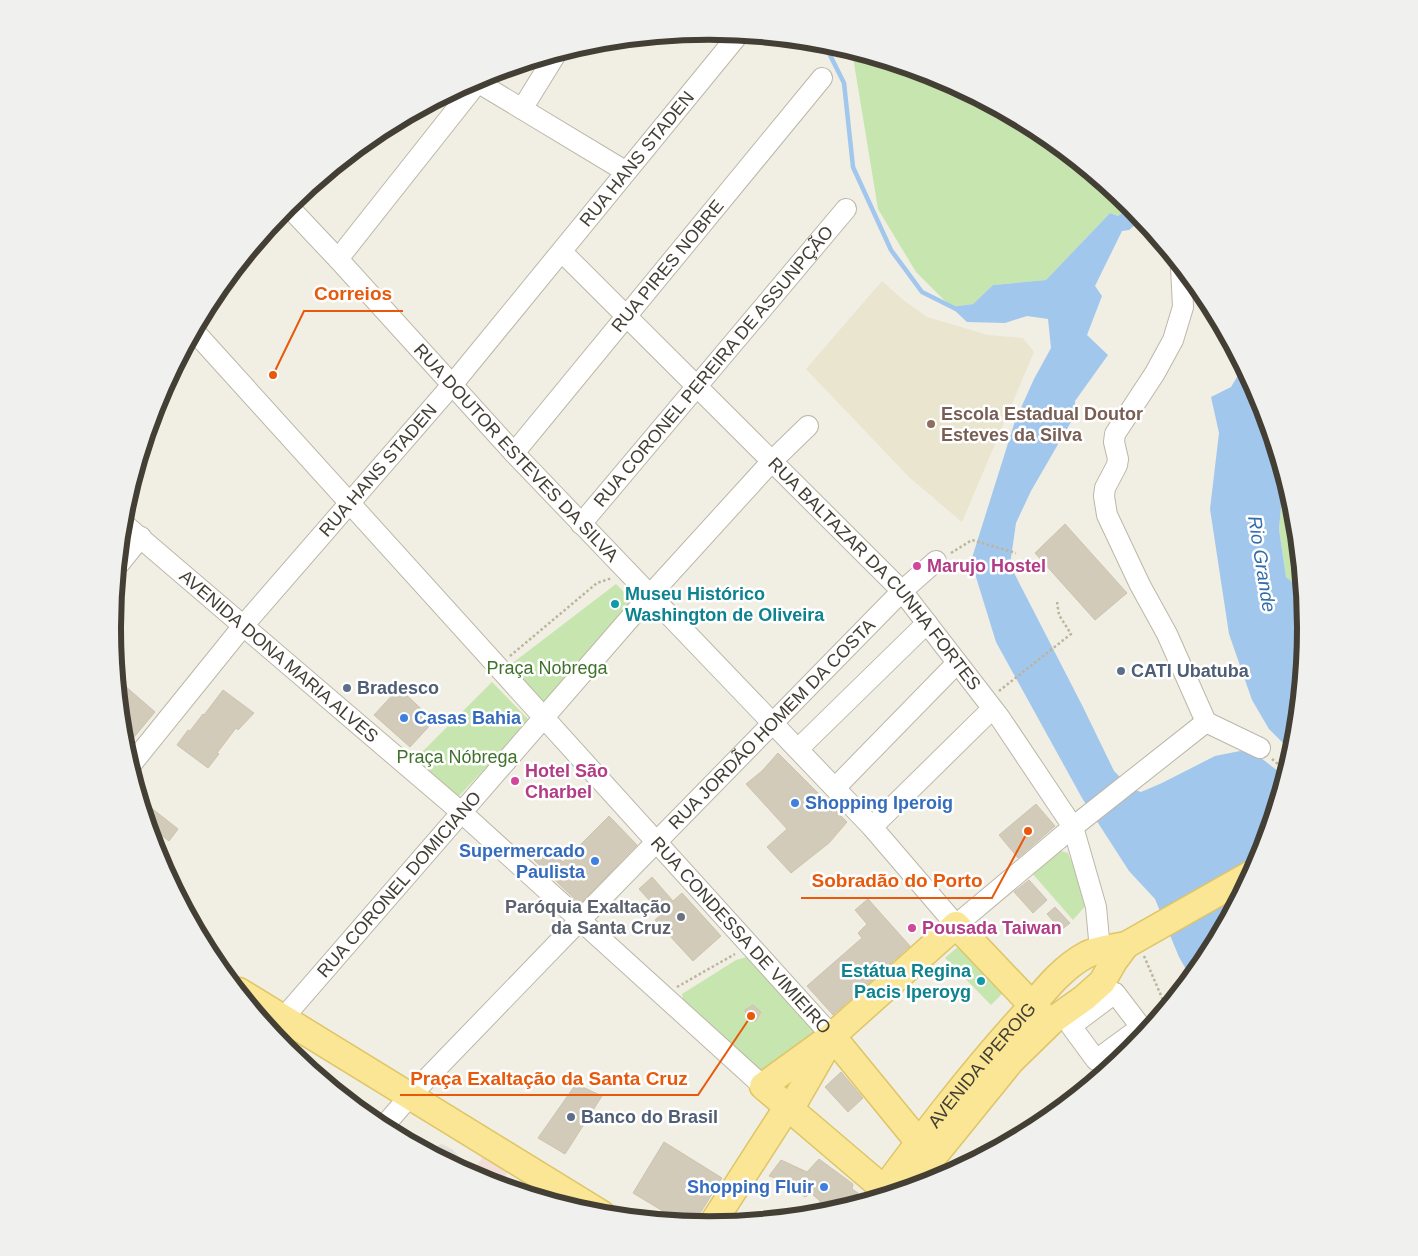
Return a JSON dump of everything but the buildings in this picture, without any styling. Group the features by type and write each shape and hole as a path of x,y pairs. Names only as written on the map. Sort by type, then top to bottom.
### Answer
{"main road":[{"path":"1100,991 1114,961 1135,940 1239,881"},
{"path":"763,1086 832,1036 956,925"},
{"name":"RUA DOUTOR ESTEVES DA SILVA","path":"956,925 1032,1006 1053,1020"},
{"name":"AVENIDA IPEROIG","path":"927,1148 1004,1036 1070,965 1088,954 1099,942 1135,940"},
{"path":"1099,942 1100,991"},
{"path":"1070,965 1079,967 1100,991"},
{"name":"AVENIDA IPEROIG","path":"895,1186 927,1148 1053,1020 1100,991"},
{"path":"265,1014 278,1025 410,1096 583,1202"},
{"path":"717,1216 780,1118 791,1108 832,1036"},
{"name":"RUA CONDESSA DE VIMIEIRO","path":"832,1036 927,1148"},
{"name":"AVENIDA DONA MARIA ALVES","path":"763,1086 886,1189"}],"street":[{"name":"RUA HANS STADEN","path":"136,759 243,626 452,385 733,41"},
{"path":"522,109 551,62"},
{"name":"RUA PIRES NOBRE","path":"514,453 822,78"},
{"path":"483,85 625,171"},
{"path":"338,259 467,93"},
{"name":"RUA CORONEL PEREIRA DE ASSUNPÇÃO","path":"581,524 846,209"},
{"name":"RUA DOUTOR ESTEVES DA SILVA","path":"293,212 514,453 872,827 956,925"},
{"name":"RUA BALTAZAR DA CUNHA FORTES","path":"562,252 902,591 927,623 1000,718 1076,824 1096,907 1099,942"},
{"path":"1182,279 1183,307 1173,340 1155,373 1115,434 1114,442 1118,459 1117,465 1105,488 1104,496 1107,515 1140,585 1167,634 1206,722 1260,748"},
{"name":"RUA CONDESSA DE VIMIEIRO","path":"199,336 832,1036"},
{"name":"RUA CORONEL DOMICIANO","path":"278,1025 651,594 772,461 808,426"},
{"name":"AVENIDA DONA MARIA ALVES","path":"130,528 461,812 763,1086"},
{"path":"126,555 140,537"},
{"name":"RUA JORDÃO HOMEM DA COSTA","path":"388,1121 410,1096 656,842 902,591 936,561"},
{"path":"798,749 927,623"},
{"path":"835,788 957,663"},
{"path":"872,827 992,708"},
{"path":"956,925 1076,824 1206,722"}],"path":[{"path":"936,561 972,540 1016,553"},
{"path":"498,667 596,583 614,577 625,568"},
{"path":"1010,682 1071,634 1060,615 1057,602"},
{"path":"1135,940 1163,1001"},
{"path":"662,994 750,946"}],"shaded area":[{"name":"Escola Estadual Doutor Esteves da Silva","path":"882,281 902,299 927,317 988,335 1023,338 1034,352 962,522 910,478 806,369"},
{"path":"442,1144 453,1150 460,1160 435,1148"},
{"path":"485,1154 509,1170 503,1179 476,1167"}],"green space":[{"path":"852,58 898,71 969,101 1003,119 1036,139 1067,162 1124,211 1118,216 1110,213 1046,280 993,285 973,304 951,307 916,272 878,209"},
{"path":"1282,497 1292,551 1295,585 1286,577 1279,529"},
{"name":"Praça Nobrega","path":"616,584 635,603 545,707 510,665"},
{"name":"Praça Nóbrega","path":"492,682 530,721 458,797 415,759"},
{"path":"1057,850 1068,853 1088,903 1073,920 1032,873"},
{"path":"960,945 1005,991 991,1005 945,958"},
{"path":"747,957 817,1032 760,1073 683,1000 682,994 736,960"}],"water":[{"path":"1124,211 1136,224 1129,230 1122,231 1095,286 1102,296 1087,335 1108,355 1075,401 1075,415 1031,491 1016,523 1010,565 1114,771 1132,789 1141,792 1215,756 1240,751 1257,755 1279,772 1266,817 1236,888 1218,922 1187,970 1179,957 1155,899 1129,871 1082,798 996,642 971,561 1015,421 1034,379 1051,348 1048,319 1027,316 1005,323 967,322 951,307 973,304 993,285 1046,280 1110,213 1118,216"},
{"name":"Rio Grande","path":"1239,374 1266,439 1282,497 1279,529 1286,577 1295,585 1296,666 1285,745 1269,729 1252,700 1229,634 1210,509 1219,433 1211,397 1231,387"}],"waterway":[{"path":"829,52 844,83 853,167 891,250 922,292 956,309"}],"place":[{"name":"Correios","path":"273,375"},
{"name":"Escola Estadual Doutor Esteves da Silva","path":"931,424"},
{"name":"Marujo Hostel","path":"917,566"},
{"name":"Museu Histórico Washington de Oliveira","path":"615,604"},
{"name":"CATI Ubatuba","path":"1121,671"},
{"name":"Bradesco","path":"347,688"},
{"name":"Casas Bahia","path":"404,718"},
{"name":"Hotel São Charbel","path":"515,781"},
{"name":"Shopping Iperoig","path":"795,803"},
{"name":"Sobradão do Porto","path":"1028,831"},
{"name":"Supermercado Paulista","path":"595,861"},
{"name":"Paróquia Exaltação da Santa Cruz","path":"681,917"},
{"name":"Pousada Taiwan","path":"912,928"},
{"name":"Estátua Regina Pacis Iperoyg","path":"981,981"},
{"name":"Praça Exaltação da Santa Cruz","path":"751,1016"},
{"name":"Banco do Brasil","path":"571,1117"},
{"name":"Shopping Fluir","path":"824,1187"}]}
